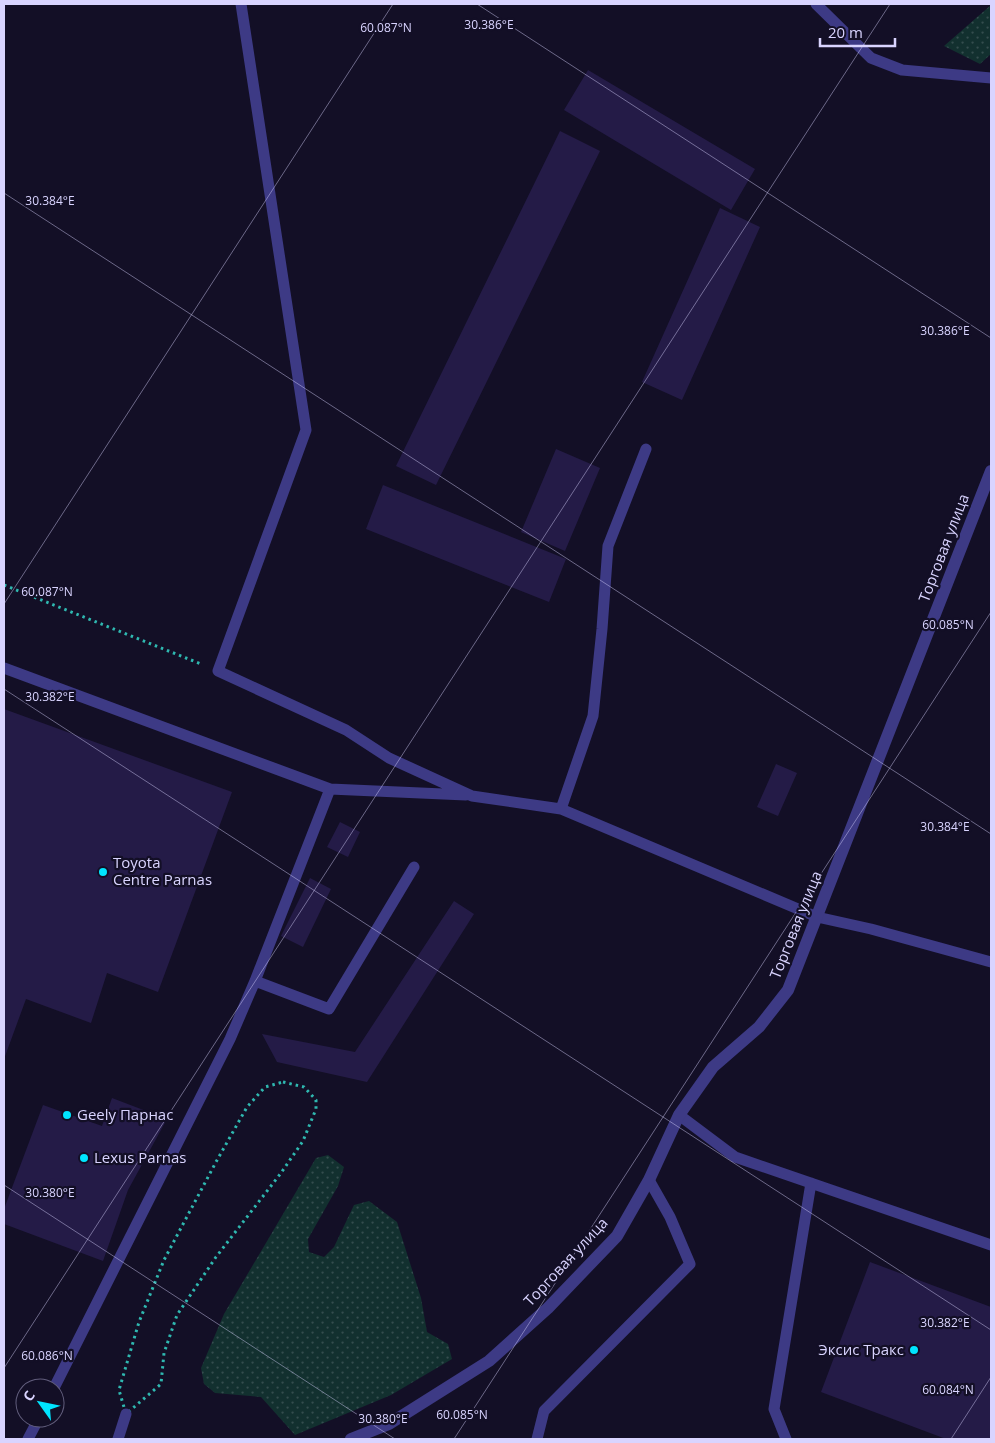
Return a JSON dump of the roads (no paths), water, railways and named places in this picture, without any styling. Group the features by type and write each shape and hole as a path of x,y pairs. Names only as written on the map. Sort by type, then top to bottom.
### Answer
{"street":[{"name":"Торговая улица","path":"352,1439 389,1424 489,1361 548,1308 617,1236 649,1180 679,1115 713,1067 759,1027 788,990 991,471"}],"lane":[{"path":"241,4 306,430 218,671 346,730 389,758 472,796"},
{"path":"816,4 871,58 902,70 991,78"},
{"path":"561,809 593,716 608,546 646,450"},
{"path":"4,668 330,789 472,796 561,809 817,917 871,929 991,962"},
{"path":"59,1378 230,1039 255,981 330,789"},
{"path":"255,981 329,1010 414,867"},
{"path":"679,1115 735,1157 991,1245"},
{"path":"537,1439 544,1411 690,1264 670,1217 649,1180"},
{"path":"786,1439 774,1409 811,1183"},
{"path":"118,1439 126,1414"}],"place":[{"name":"Toyota Centre Parnas","path":"103,872"},
{"name":"Geely Парнас","path":"67,1115"},
{"name":"Lexus Parnas","path":"84,1158"},
{"name":"Эксис Тракс","path":"914,1350"}]}
